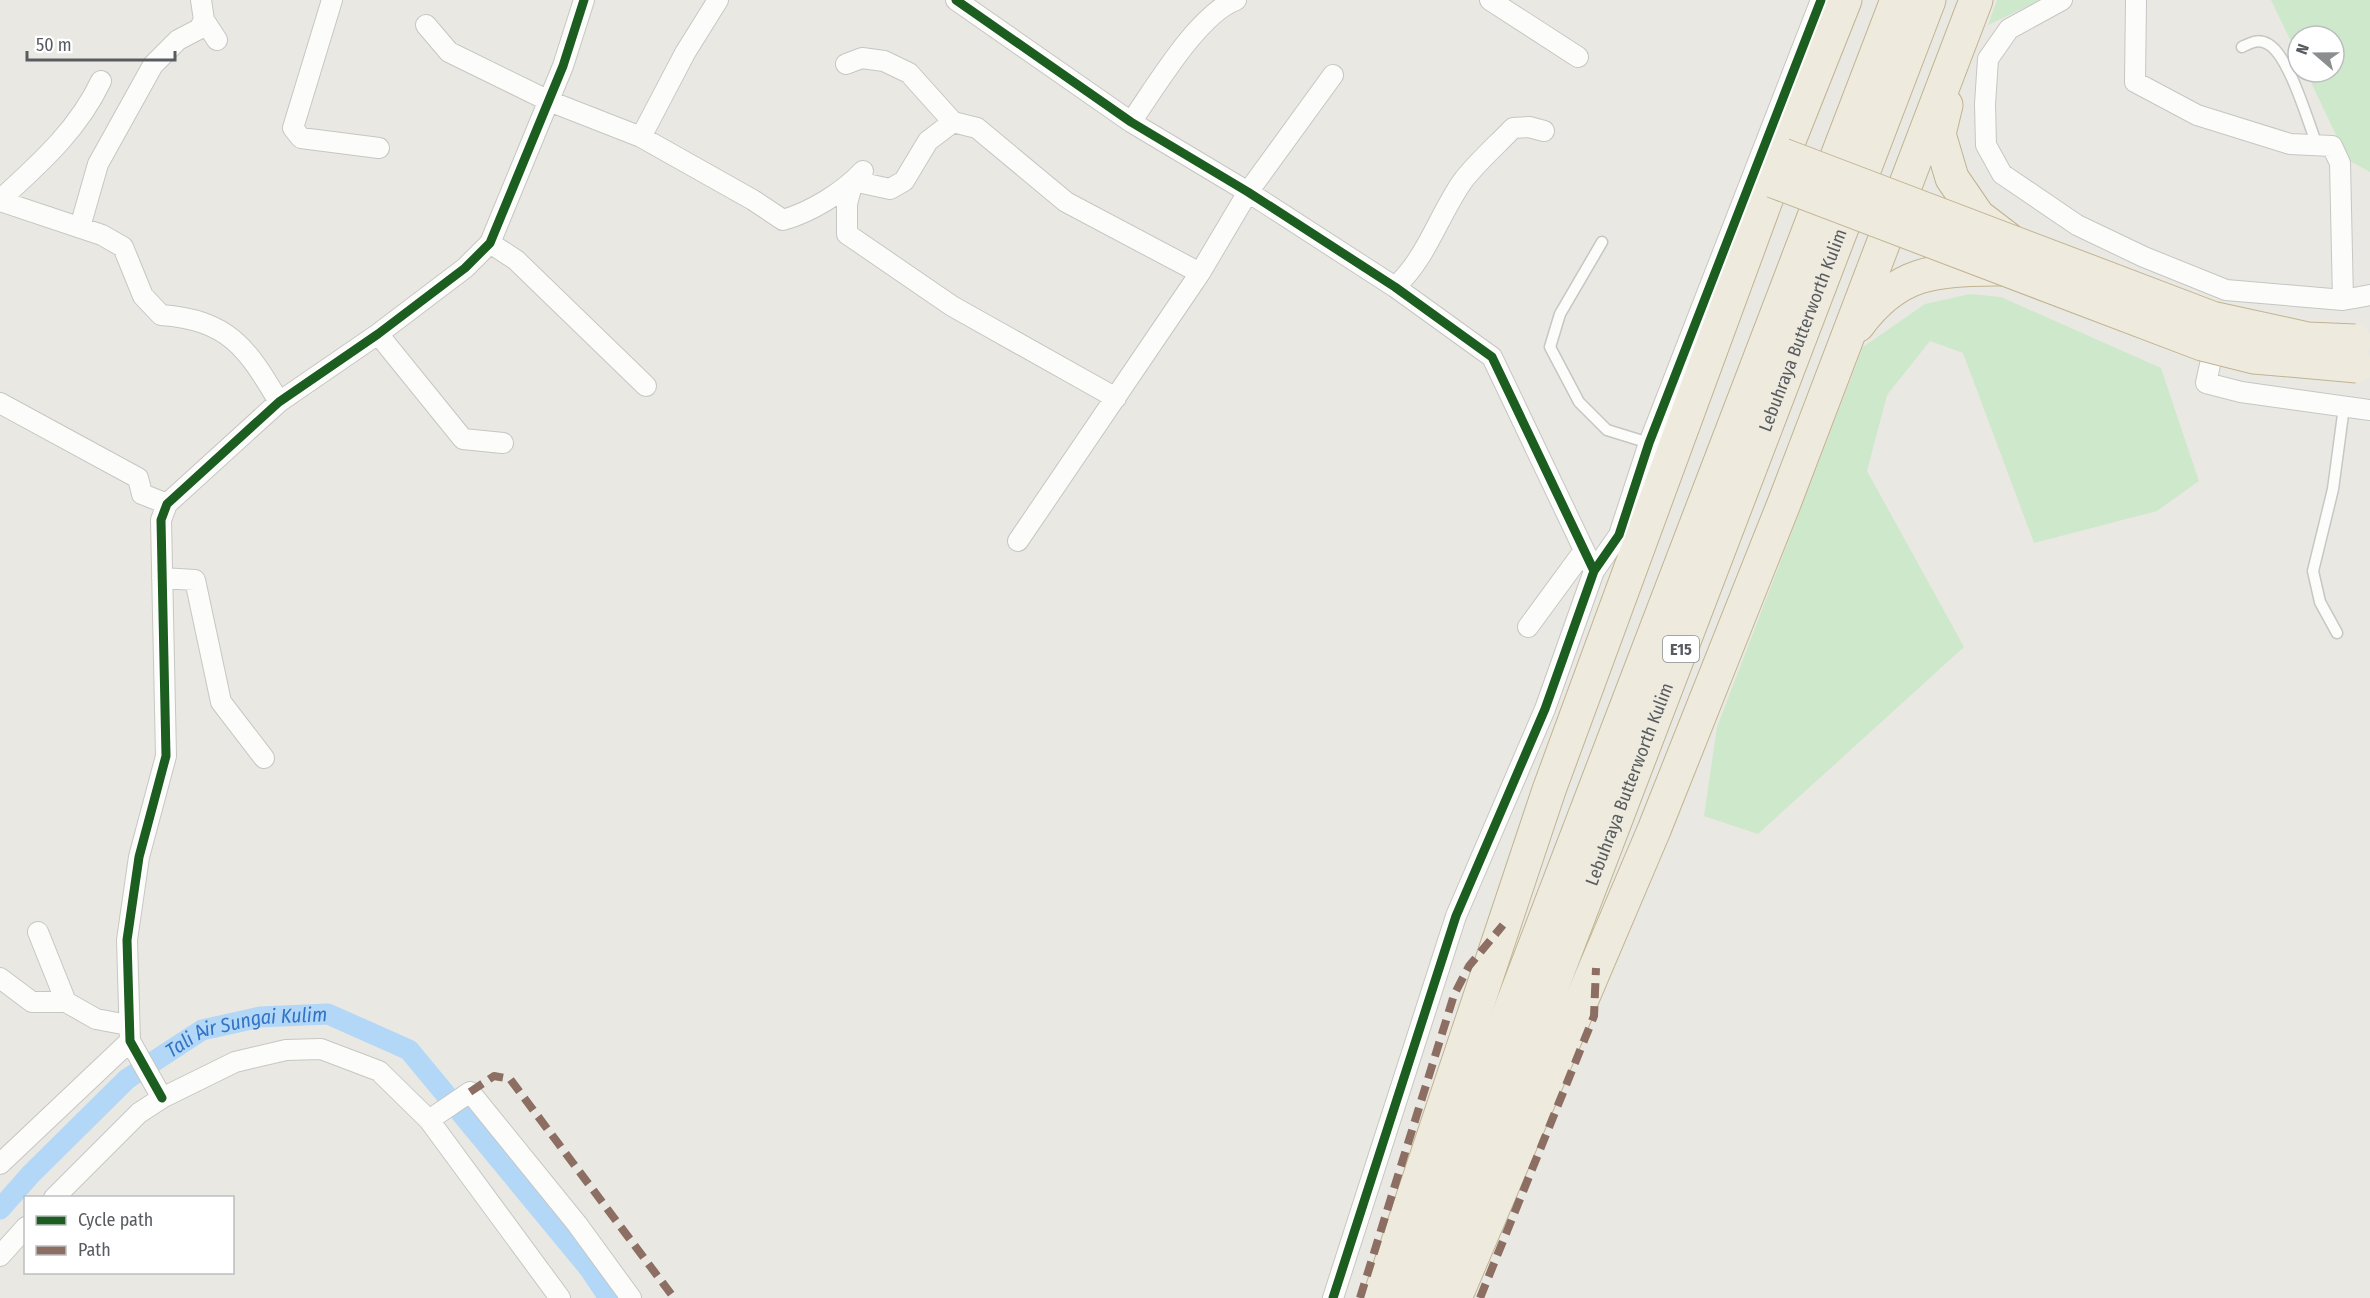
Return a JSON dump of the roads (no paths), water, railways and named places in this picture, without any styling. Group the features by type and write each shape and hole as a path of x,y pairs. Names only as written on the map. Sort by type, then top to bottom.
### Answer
{"highway":[{"path":"1379,1298 1549,790 1778,168 1845,0"},
{"name":"Lebuhraya Butterworth Kulim","path":"1400,1298 1897,0"},
{"name":"Lebuhraya Butterworth Kulim","path":"1433,1298 1929,0"},
{"path":"1455,1298 1654,830 1847,340 1976,0"},
{"path":"1960,39 1939,134 1952,178 2009,256"},
{"path":"1778,168 2009,256 2202,344 2253,357 2363,353"},
{"path":"1847,340 1874,303 1912,278 2009,256"}],"street":[{"path":"201,0 204,20 217,40"},
{"path":"332,0 293,128 302,138 380,148"},
{"path":"160,1091 133,1041 127,940 139,857 166,756 161,520 167,504 279,402 378,334 465,268 490,243 549,101 584,0"},
{"path":"641,137 685,53 718,0"},
{"path":"956,0 1131,122 1248,192 1395,287 1492,357 1594,571"},
{"path":"1131,122 1203,22 1224,4 1236,0"},
{"path":"1490,0 1578,57"},
{"path":"1333,1298 1456,916 1545,709 1594,571 1619,535 1649,443 1821,0"},
{"path":"2062,0 2008,29 1988,59 1985,104 1986,146 2002,174 2077,225 2144,257 2226,290 2343,300 2370,295"},
{"path":"2136,0 2135,82 2198,115 2290,144 2332,146 2340,163 2343,300"},
{"path":"80,227 98,164 153,65 178,40 199,29 204,20"},
{"path":"426,25 449,52 549,101 641,137 753,200 783,220 802,214 858,176"},
{"path":"846,63 862,57 884,61 909,73 953,122 977,128 1066,202 1200,273"},
{"path":"1018,541 1200,273 1248,192 1333,75"},
{"path":"101,81 92,102 73,129 0,201 80,227 123,246 143,296 161,315 192,318 236,341 249,354 279,402"},
{"path":"858,176 890,189 904,181 928,141 953,122"},
{"path":"1395,287 1411,273 1463,180 1513,128 1528,127 1544,131"},
{"path":"858,176 847,204 847,234 952,306 1116,398"},
{"path":"490,243 516,260 645,386"},
{"path":"2226,290 2206,383 2241,392 2370,410"},
{"path":"378,334 463,439 502,443"},
{"path":"0,403 138,478 142,494 167,504"},
{"path":"1528,627 1583,552"},
{"path":"162,578 195,580 220,702 264,758"},
{"path":"38,932 66,1002"},
{"path":"0,978 32,1002 66,1002 133,1041"},
{"path":"0,1164 133,1041"},
{"path":"55,1196 160,1091 235,1062 286,1050 321,1049 380,1071 435,1116 560,1298"},
{"path":"435,1116 471,1092 577,1224 631,1298"},
{"path":"0,1256 24,1229"}],"lane":[{"path":"2242,47 2254,41 2267,43 2283,59 2317,145"},
{"path":"1602,242 1560,314 1550,346 1578,402 1607,430 1649,443"},
{"path":"2337,633 2320,602 2313,571 2333,489 2344,407"}],"waterway":[{"name":"Tali Air Sungai Kulim","path":"0,1209 31,1174 127,1079 202,1030 260,1017 328,1014 409,1050 589,1268 609,1298"}]}
